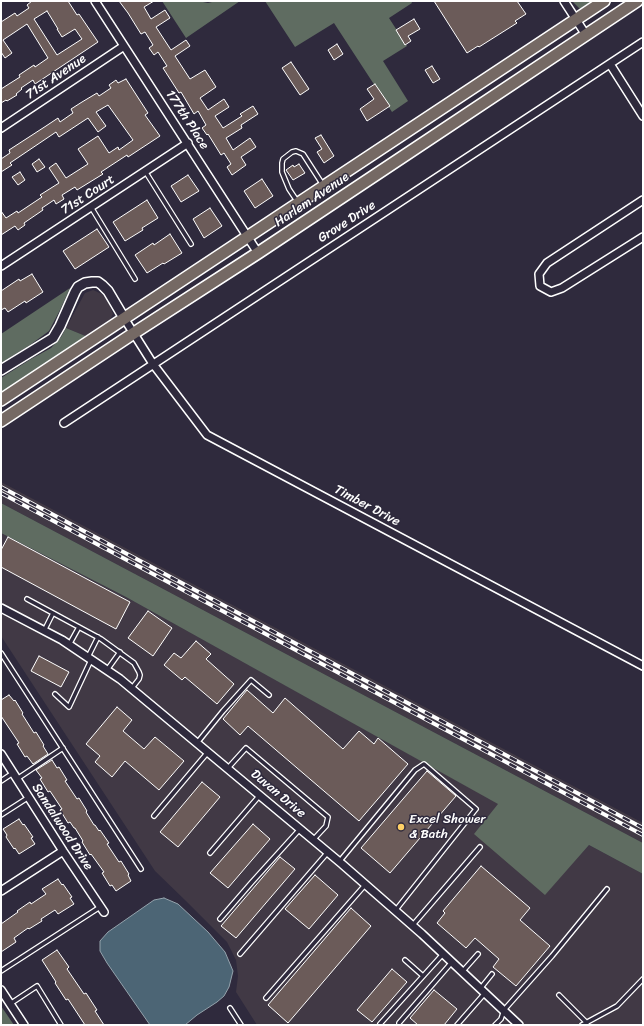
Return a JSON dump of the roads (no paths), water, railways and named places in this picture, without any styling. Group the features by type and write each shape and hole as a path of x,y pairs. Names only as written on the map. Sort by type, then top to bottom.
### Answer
{"main road":[{"name":"Harlem Avenue","path":"1,400 604,1"},
{"name":"Harlem Avenue","path":"1,421 258,253 637,1"},
{"path":"371,156 382,171"}],"street":[{"name":"177th Place","path":"95,1 258,253"},
{"path":"564,1 586,35"},
{"name":"Grove Drive","path":"64,423 643,42"},
{"name":"71st Avenue","path":"1,128 124,46"},
{"path":"610,64 643,116"},
{"name":"71st Court","path":"1,266 188,143"},
{"path":"643,200 547,263 539,274 540,286 551,292 562,288 643,237"},
{"path":"1,370 52,338 60,326 74,292 78,287 85,283 98,282 102,285 108,291 124,318"},
{"name":"Timber Drive","path":"124,318 153,364 207,435 643,666"},
{"name":"Duvan Drive","path":"1,608 69,645 132,688 328,852 452,962 519,1025"},
{"name":"Sandalwood Drive","path":"1,754 102,910"},
{"path":"1,891 63,851"},
{"path":"1,990 24,1025"}],"lane":[{"path":"299,204 289,189 282,172 283,159 292,152 296,151 303,154 324,187"},
{"path":"145,171 192,244"},
{"path":"91,207 135,279"},
{"path":"27,599 98,637 134,663 139,672 139,679 132,688"},
{"path":"44,631 53,613"},
{"path":"69,645 79,627"},
{"path":"55,694 70,707 98,637"},
{"path":"107,670 120,652"},
{"path":"1,653 141,869"},
{"path":"197,743 251,680 269,695"},
{"path":"1,781 15,776 63,748"},
{"path":"228,768 246,748 328,817 326,826 314,840"},
{"path":"154,816 208,752"},
{"path":"339,862 415,770 424,764 476,809 395,911"},
{"path":"210,852 260,795"},
{"path":"1,815 29,797"},
{"path":"220,919 300,829"},
{"path":"412,926 480,847"},
{"path":"240,954 328,852"},
{"path":"266,998 365,885"},
{"path":"495,1025 501,1018 504,1010 552,956 607,890"},
{"path":"1,971 102,910"},
{"path":"380,1024 443,954"},
{"path":"462,972 478,954"},
{"path":"405,960 423,976"},
{"path":"399,1025 399,1023 452,962"},
{"path":"457,1025 483,991 492,974"},
{"path":"582,1025 618,1006 643,979"},
{"path":"10,1004 37,986 61,1025"},
{"path":"559,995 587,1023"},
{"path":"230,1008 241,1025"}],"water":[{"path":"164,898 178,904 208,932 225,952 233,971 229,987 224,996 185,1025 150,1025 100,951 100,941 108,932 154,900"}],"railway":[{"path":"1,487 643,828"},
{"path":"1,493 643,835"}],"place":[{"name":"Excel Shower & Bath","path":"401,827"}]}
